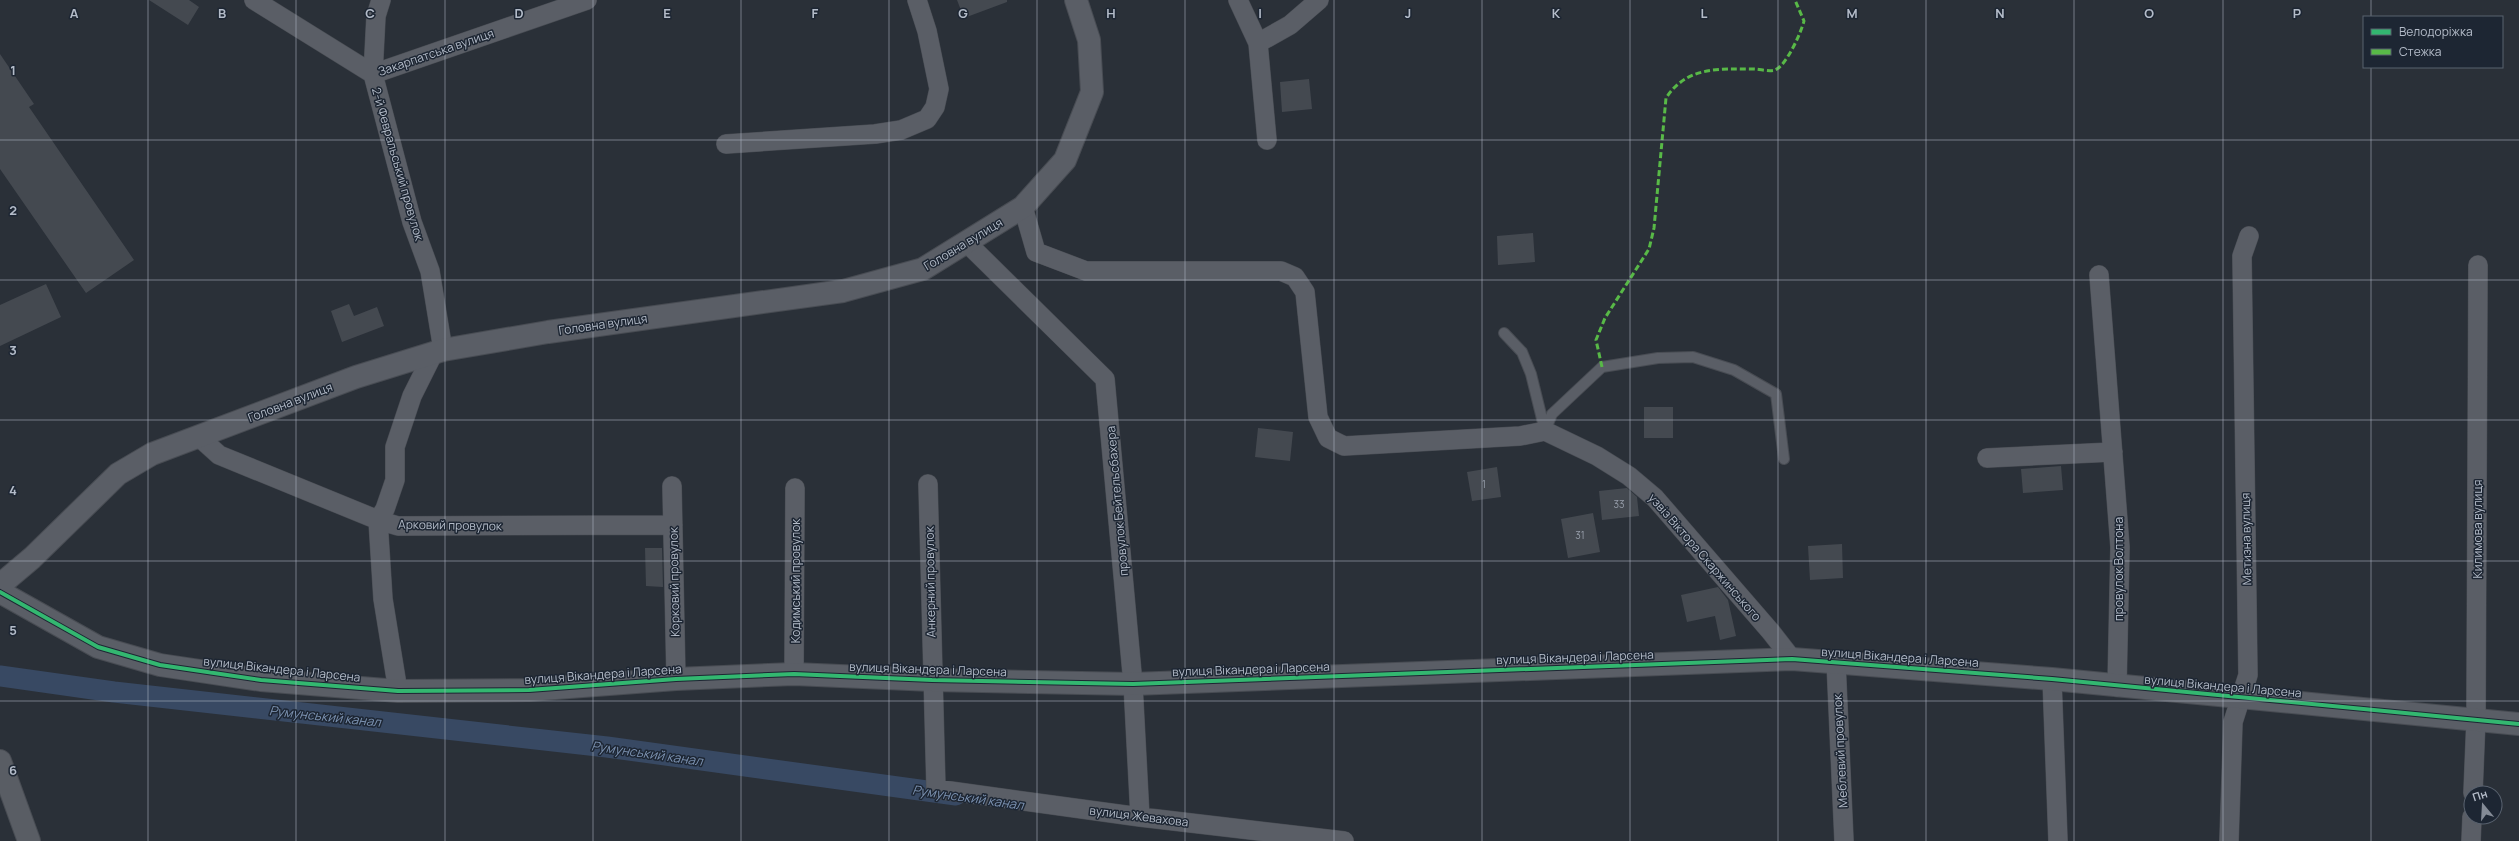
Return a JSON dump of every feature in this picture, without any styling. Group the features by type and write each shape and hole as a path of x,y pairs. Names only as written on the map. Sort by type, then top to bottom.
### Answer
{"main road":[{"path":"0,761 29,841"}],"street":[{"name":"Закарпатська вулиця","path":"254,0 373,74 587,0"},
{"name":"2-й Февральський провулок","path":"381,0 376,16 373,74 412,222 430,271 438,352"},
{"path":"726,144 875,134 901,130 927,119 936,107 939,89 927,32 917,0"},
{"name":"Головна вулиця","path":"0,585 32,558 118,474 152,454 356,377 438,352 548,332 843,291 923,268 967,243 1023,207 1066,160 1092,92 1089,40 1076,0"},
{"path":"1238,0 1258,43 1266,140"},
{"path":"1258,43 1290,25 1319,0"},
{"path":"1023,207 1036,252 1086,271 1281,271 1295,277 1305,292 1318,417 1328,438 1344,446 1520,436 1545,431"},
{"name":"Метизна вулиця","path":"2229,841 2233,722 2242,698 2248,675 2242,256 2248,236"},
{"name":"провулок Бейтельсбахера","path":"967,243 1106,379 1133,684 1140,817"},
{"name":"Килимова вулиця","path":"2473,785 2476,719 2478,265"},
{"name":"провулок Волтона","path":"2099,276 2120,547 2117,687"},
{"path":"398,691 384,599 378,520 385,508 394,480 395,447 412,396 438,352"},
{"name":"узвіз Віктора Скаржинського","path":"1545,431 1597,456 1629,476 1655,498 1771,632 1792,659"},
{"name":"Арковий провулок","path":"198,436 219,455 378,520 398,526 673,526"},
{"path":"1987,458 2113,452"},
{"name":"Анкерний провулок","path":"928,484 936,788"},
{"name":"Корковий провулок","path":"672,486 676,679"},
{"name":"Кодимський провулок","path":"794,674 795,488"},
{"name":"вулиця Вікандера і Ларсена","path":"0,592 98,647 160,665 262,680 398,691 529,690 676,679 794,674 932,680 1133,684 1792,659 2052,679 2117,687 2519,724"},
{"name":"Меблевий провулок","path":"1836,662 1844,841"},
{"path":"2052,679 2058,841"},
{"name":"вулиця Жевахова","path":"936,788 1140,817 1344,841"},
{"path":"2470,841 2471,825"}],"lane":[{"path":"1504,333 1522,352 1531,374 1545,431"},
{"path":"1545,431 1552,414 1602,366 1658,358 1693,357 1734,370 1776,394 1784,458"}],"building":[{"path":"149,0 189,0 199,7 188,25"},
{"path":"957,0 1007,0 1007,2 964,18"},
{"path":"0,54 34,104 29,107 134,260 86,293 0,169"},
{"path":"1309,79 1312,109 1282,112 1280,82"},
{"path":"1533,233 1535,262 1498,265 1497,236"},
{"path":"46,284 61,317 0,346 0,305"},
{"path":"349,304 354,316 377,307 384,326 342,342 331,311"},
{"path":"1644,407 1673,407 1673,438 1644,438"},
{"path":"1258,428 1293,432 1290,461 1255,457"},
{"path":"2061,466 2063,490 2023,493 2021,469"},
{"path":"1497,467 1501,497 1472,501 1467,472"},
{"path":"1627,488 1637,497 1639,516 1602,520 1599,491"},
{"path":"1593,513 1600,552 1568,558 1561,519"},
{"path":"1842,544 1843,578 1810,580 1808,546"},
{"path":"645,548 662,548 663,587 646,586"},
{"path":"1718,587 1728,600 1736,636 1720,640 1715,616 1687,622 1681,595"}],"waterway":[{"name":"Румунський канал","path":"0,676 114,692 607,747 956,795"}],"marked path":[{"path":"1602,367 1596,340 1605,318 1649,249 1654,228 1666,98 1674,88 1684,80 1694,75 1728,69 1754,69 1770,71 1779,67 1788,56 1800,33 1804,21 1795,0"}],"cycle path":[{"path":"0,592 98,647 160,665 261,680 398,691 529,690 676,679 794,674 932,680 1133,684 1792,659 2052,679 2519,724"}]}
